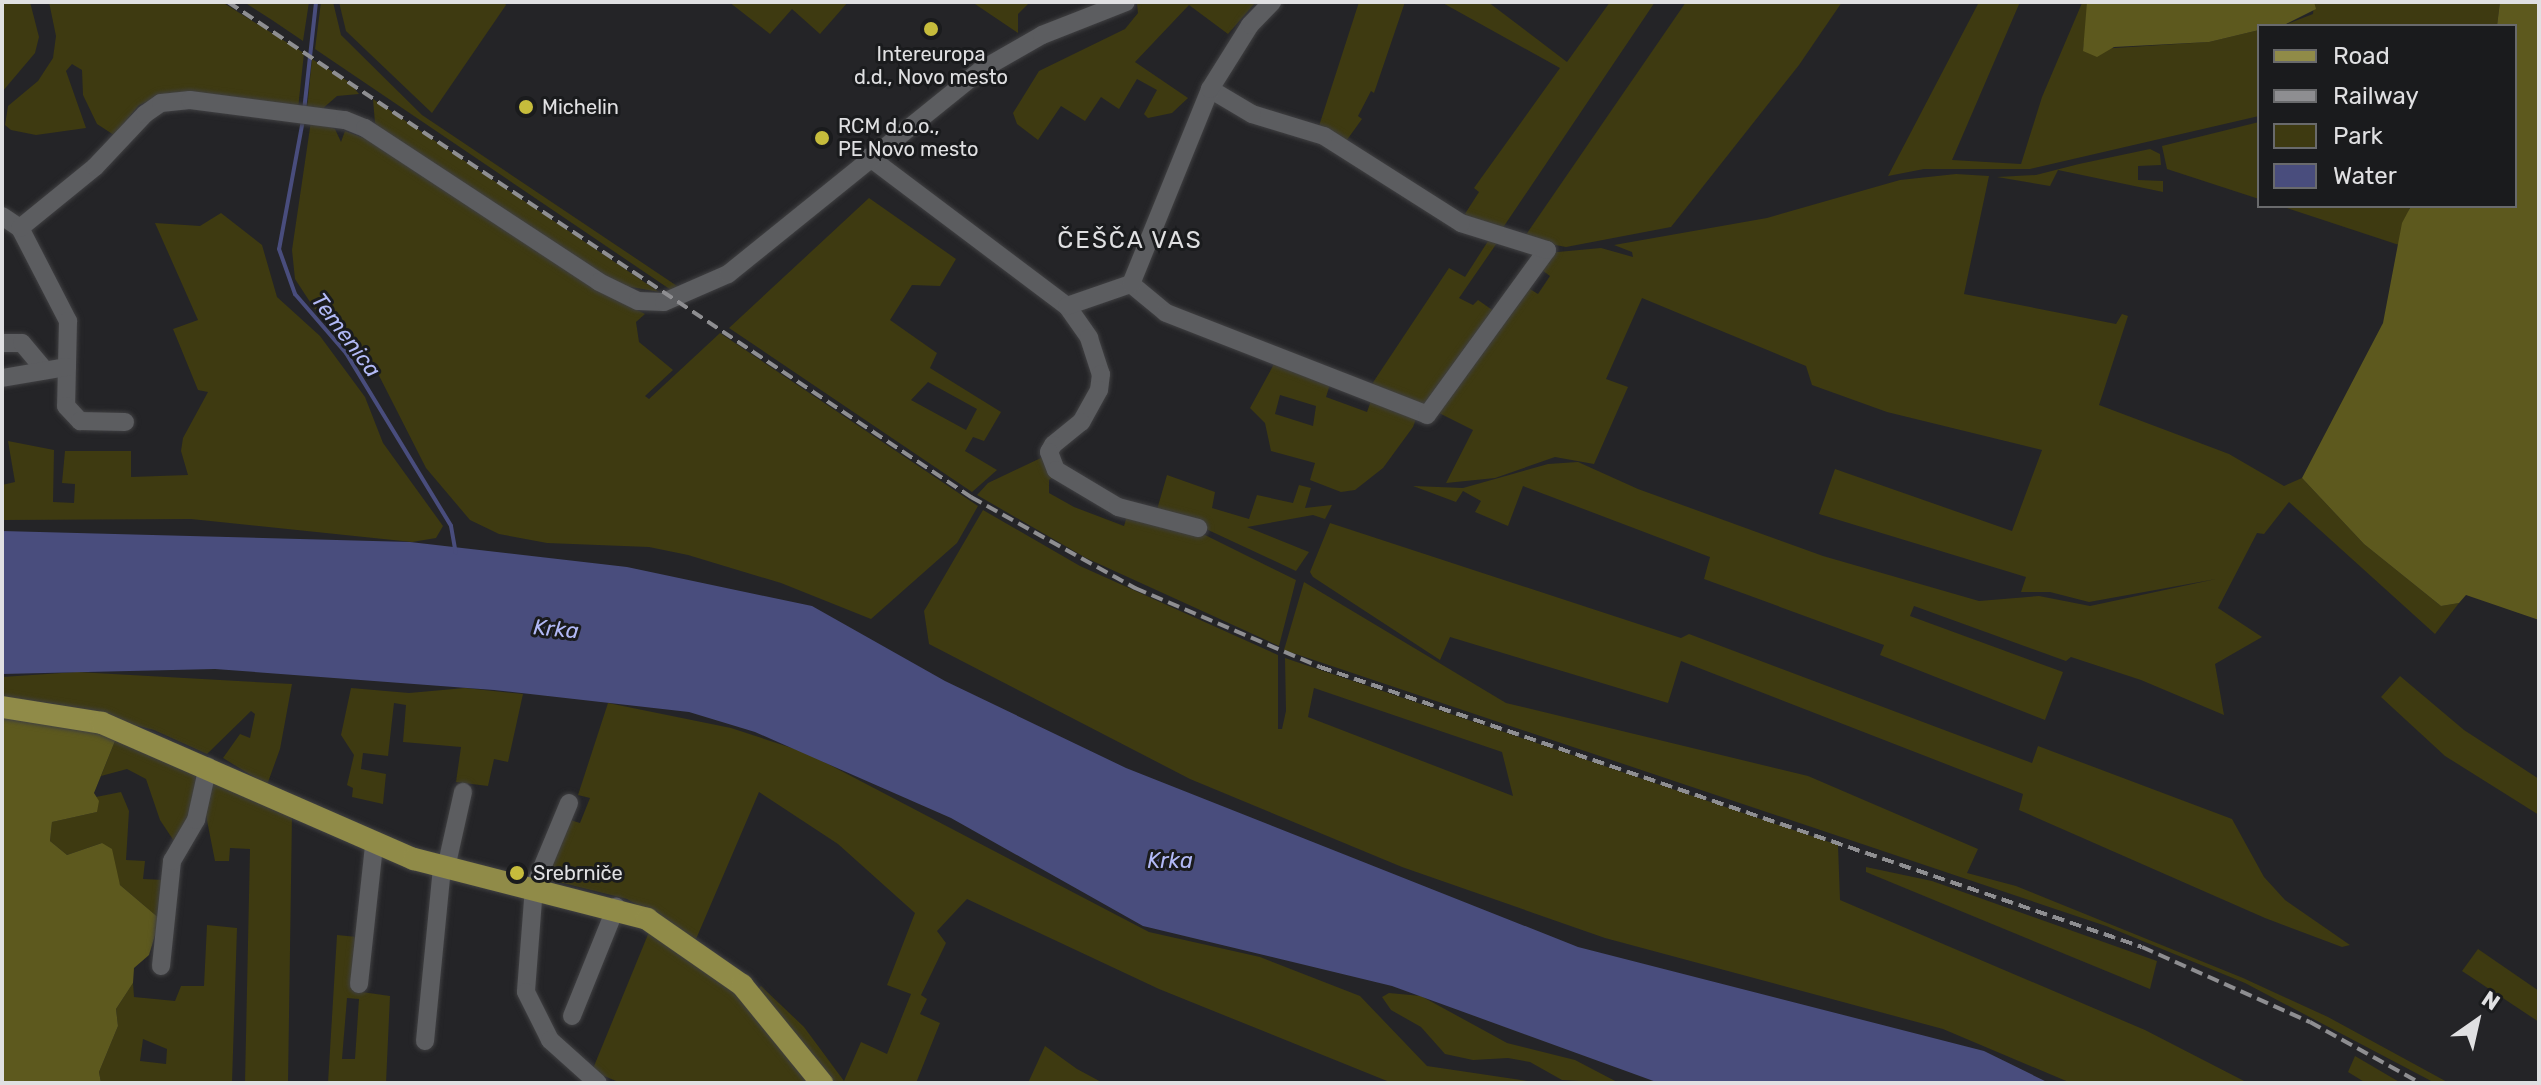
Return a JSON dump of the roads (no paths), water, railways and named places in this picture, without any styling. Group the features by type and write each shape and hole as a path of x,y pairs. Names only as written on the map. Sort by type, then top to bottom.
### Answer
{"main road":[{"path":"2,707 102,723 208,766 374,846 444,867 616,907 647,919 742,985 822,1083"}],"street":[{"path":"20,228 43,214 161,103 190,100 323,117 365,128 599,282 651,303 687,296 728,274 869,157 1010,52 1126,2"},
{"path":"1067,306 1131,284 1210,89 1250,25 1272,2"},
{"path":"1131,284 1166,313 1201,329 1427,415 1547,250 1461,223 1324,136 1252,114 1210,89"},
{"path":"869,157 1067,306 1089,338 1101,374 1092,407 1053,445 1051,463 1094,497 1198,528"},
{"path":"2,216 20,228 68,321 66,406 80,421 125,422"},
{"path":"2,343 22,343 45,370"},
{"path":"2,378 19,379 45,370 67,367"},
{"path":"161,966 172,861 196,820 208,766"},
{"path":"425,1041 444,867 463,792"},
{"path":"569,803 534,887 526,992 550,1040 598,1083"},
{"path":"359,984 374,846"},
{"path":"572,1016 616,907"}],"water":[{"name":"Krka","path":"2,531 410,542 627,567 812,606 945,681 1126,768 1578,947 1984,1051 2049,1083 1659,1083 1392,986 1143,926 951,818 755,732 689,712 494,690 215,669 2,674"}],"waterway":[{"name":"Temenica","path":"304,111 316,2"},
{"name":"Temenica","path":"303,120 279,249 295,294 346,353 451,526 456,553"}],"railway":[{"path":"228,2 971,497 1135,588 1320,667 2142,947 2310,1022 2420,1083"}],"place":[{"name":"Intereuropa d.d., Novo mesto","path":"931,29"},
{"name":"Michelin","path":"526,107"},
{"name":"RCM d.o.o., PE Novo mesto","path":"822,138"},
{"name":"Srebrniče","path":"517,873"}],"district":[{"name":"ČEŠČA VAS","path":"1130,241"}]}
